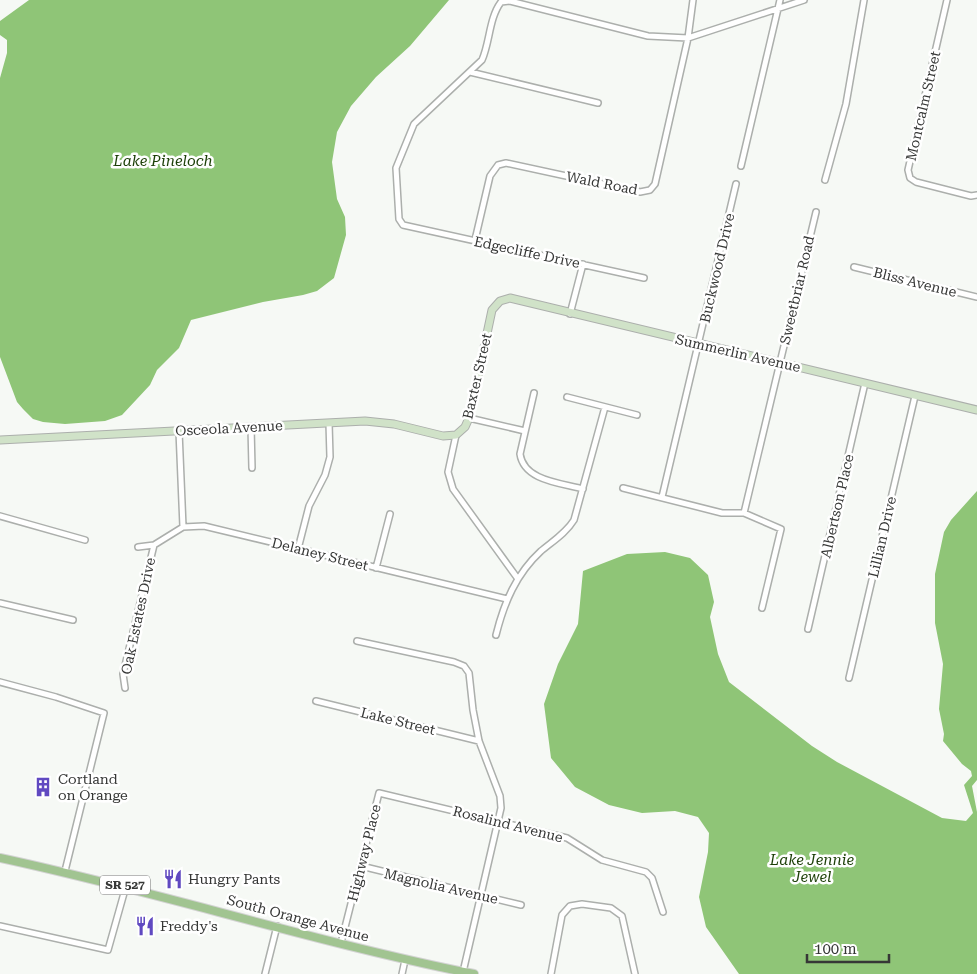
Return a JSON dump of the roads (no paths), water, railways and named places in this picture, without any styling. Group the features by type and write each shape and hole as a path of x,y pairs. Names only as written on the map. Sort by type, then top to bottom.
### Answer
{"main road":[{"name":"South Orange Avenue","path":"0,858 65,871 405,960 474,974"}],"street":[{"name":"Wald Road","path":"476,240 490,176 498,165 506,163 640,192 650,190 655,184 688,38 693,0"},
{"path":"742,166 780,0"},
{"path":"470,72 482,60 488,48 496,8 501,2 510,1 648,36 688,38 804,0"},
{"path":"824,180 846,104 864,0"},
{"name":"Montcalm Street","path":"948,0 908,170 910,178 916,182 970,196 977,195"},
{"path":"470,72 598,103"},
{"name":"Edgecliffe Drive","path":"470,72 414,124 402,148 396,168 398,219 403,225 644,278"},
{"name":"Buckwood Drive","path":"662,498 736,184"},
{"name":"Sweetbriar Road","path":"744,513 816,212"},
{"path":"570,314 582,264"},
{"name":"Bliss Avenue","path":"854,267 977,296"},
{"name":"Summerlin Avenue","path":"500,301 515,299 570,314 977,410"},
{"name":"Baxter Street","path":"500,301 490,317 469,418 465,427 456,435 448,472 452,489 518,579"},
{"name":"Albertson Place","path":"808,629 865,384"},
{"path":"534,393 520,454 521,463 530,472 541,478 583,489"},
{"name":"Lillian Drive","path":"849,678 915,396"},
{"path":"567,397 637,415"},
{"path":"496,635 507,599 518,579 532,560 568,529 578,512 604,407"},
{"path":"469,418 525,431"},
{"name":"Osceola Avenue","path":"0,440 380,422 443,436 456,435"},
{"path":"298,549 309,506 325,475 330,456 329,423"},
{"path":"251,427 252,468"},
{"path":"138,547 154,545 183,527 179,431"},
{"path":"624,488 722,513 744,513 781,529 762,608"},
{"path":"376,568 390,514"},
{"path":"0,516 84,540"},
{"name":"Delaney Street","path":"183,527 204,526 507,599"},
{"name":"Oak Estates Drive","path":"125,688 123,674 154,545"},
{"path":"0,603 73,620"},
{"path":"357,641 459,664 467,669 479,741 500,796 500,822 463,972"},
{"path":"0,682 56,697 104,713 65,871"},
{"name":"Lake Street","path":"316,701 479,741"},
{"name":"Rosalind Avenue","path":"379,793 568,838 602,860 646,872 652,878 663,912"},
{"name":"Highway Place","path":"341,943 379,793"},
{"name":"Magnolia Avenue","path":"361,866 521,904"},
{"path":"0,926 108,950 126,886"},
{"path":"551,974 562,915 570,906 582,904 611,908 622,916 635,974"},
{"path":"265,974 277,926"},
{"path":"402,974 405,960"}],"water":[{"name":"Lake Pineloch","path":"29,0 449,0 410,46 376,77 351,106 337,132 332,162 337,199 345,217 346,235 334,278 317,291 191,320 179,348 157,370 150,385 122,415 105,421 65,424 33,419 17,402 0,357 0,78 7,53 7,40 0,35 0,21"},
{"name":"Lake Jennie Jewel","path":"977,491 977,780 972,786 977,812 977,974 739,974 706,927 699,897 708,852 709,833 698,817 675,811 642,813 609,805 575,787 551,758 544,704 558,664 578,624 583,571 627,554 665,552 690,558 708,575 714,602 710,617 718,654 729,682 812,746 837,762 942,818 966,821 973,813 964,785 972,776 971,771 962,764 943,741 944,734 939,709 943,664 935,623 935,574 944,532 951,520"}],"place":[{"name":"Cortland on Orange","path":"43,787"},
{"name":"Hungry Pants","path":"173,879"},
{"name":"Freddy's","path":"145,926"}]}
